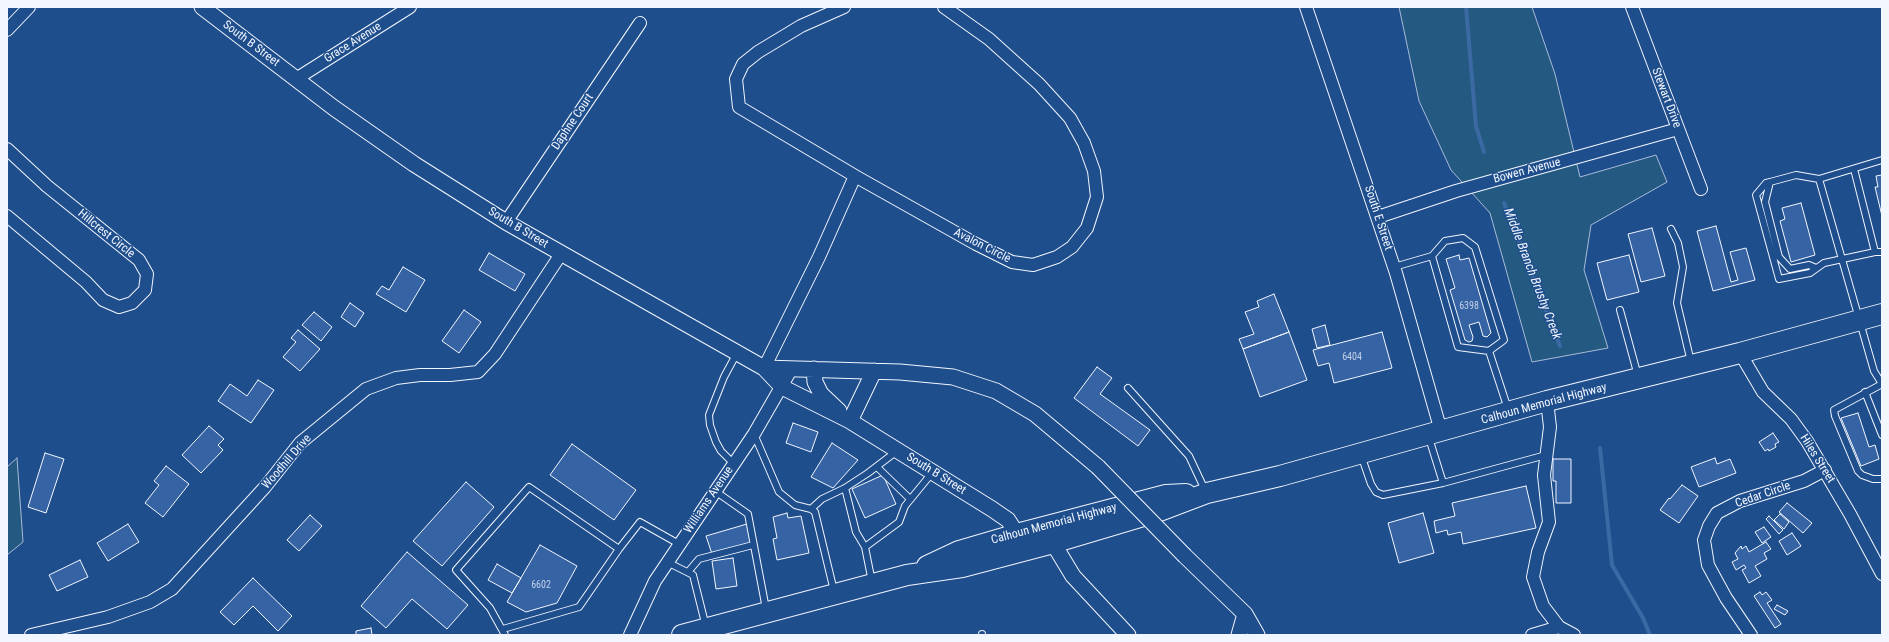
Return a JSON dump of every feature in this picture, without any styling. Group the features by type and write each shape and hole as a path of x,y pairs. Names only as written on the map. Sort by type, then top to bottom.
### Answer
{"highway":[{"name":"Calhoun Memorial Highway","path":"682,635 907,575 962,567 1053,543 1157,512 1207,493 1547,402 1691,366 1882,314"},
{"name":"Calhoun Memorial Highway","path":"907,575 959,551 1017,534 1166,494 1207,493"}],"street":[{"path":"7,30 28,7"},
{"name":"South B Street","path":"202,7 296,79 414,164 506,222 764,368 782,387 850,421 898,450 1008,520 1017,534"},
{"name":"Grace Avenue","path":"296,79 410,7"},
{"name":"Avalon Circle","path":"844,7 801,26 758,52 743,64 736,79 739,107 855,176 976,244 1012,262 1033,265 1057,257 1072,247 1087,228 1097,197 1094,171 1084,143 1070,118 1039,84 989,39 944,7"},
{"name":"South E Street","path":"1306,7 1394,267 1434,433"},
{"name":"Stewart Drive","path":"1632,7 1700,189"},
{"name":"Daphne Court","path":"506,222 640,23"},
{"name":"Bowen Avenue","path":"1378,217 1456,191 1678,129"},
{"name":"Hillcrest Circle","path":"7,149 47,186 139,260 146,274 145,290 132,303 119,307 103,300 86,282 7,216"},
{"path":"855,176 819,257 764,368 874,371 953,377 996,391 1035,414 1098,466 1244,614 1257,635"},
{"name":"Woodhill Drive","path":"31,635 108,616 150,602 172,589 260,493 300,443 366,389 396,378 420,375 450,375 478,372 495,354 561,254"},
{"name":"Hiles Street","path":"1740,353 1763,392 1791,419 1808,441 1882,574"},
{"name":"Williams Avenue","path":"630,635 655,581 754,434 792,368"},
{"name":"South B Street","path":"814,369 815,382 821,394 850,421"},
{"path":"850,421 874,371"},
{"path":"1547,402 1550,427 1544,475 1549,522 1538,552 1532,577 1543,606 1559,627 1574,635"},
{"name":"Cedar Circle","path":"1751,635 1726,598 1708,565 1704,540 1709,526 1717,513 1740,501 1804,481 1825,470"},
{"path":"1053,543 1073,576 1128,635"},
{"path":"1239,635 1244,614"},
{"path":"1532,635 1559,627"}],"lane":[{"path":"1882,160 1854,170 1819,179 1796,175 1770,182 1766,184 1756,195 1779,279 1810,273 1824,263 1875,252 1882,252"},
{"path":"1854,170 1875,252"},
{"path":"1819,179 1874,371 1882,384 1834,410 1835,416 1858,471 1862,475 1873,479 1882,479"},
{"path":"1770,182 1765,202 1779,257 1790,269 1809,266 1816,268"},
{"path":"1670,229 1678,243 1683,267 1677,303 1691,366"},
{"path":"1394,267 1432,256 1445,241 1463,238 1475,247 1504,340 1489,351 1458,347 1432,256"},
{"path":"1620,310 1639,379"},
{"path":"1489,351 1509,412"},
{"path":"734,464 721,451 716,442 710,425 710,415 724,377 737,353"},
{"path":"1128,388 1189,456 1207,493"},
{"path":"1865,392 1882,435"},
{"path":"1434,433 1442,483"},
{"path":"754,434 779,492 795,505 811,508 815,512 835,594"},
{"path":"811,508 822,499 845,488 877,467 898,450"},
{"path":"1361,453 1371,484 1376,492 1382,495 1442,483 1546,454"},
{"path":"877,467 910,500"},
{"path":"865,547 899,522 905,506 933,472"},
{"path":"619,548 529,487 456,570 490,608 504,632 579,608 619,548 640,522 680,544"},
{"path":"845,488 856,532 865,547 872,584"},
{"path":"715,491 748,514 766,612"},
{"path":"688,572 699,559 753,545"},
{"path":"667,562 693,575 707,628"}],"shaded area":[{"path":"1399,7 1532,7 1555,74 1580,177 1656,155 1667,182 1591,225 1584,270 1608,348 1532,362 1490,213 1451,170 1419,101"},
{"path":"17,458 23,542 7,555 7,467"}],"building":[{"path":"1882,175 1882,216 1875,187 1878,187 1876,176"},
{"path":"1801,203 1815,255 1791,262 1780,221 1785,219 1782,208"},
{"path":"1716,226 1731,282 1738,280 1730,252 1746,248 1755,280 1713,291 1697,231"},
{"path":"1652,228 1665,276 1641,282 1628,234"},
{"path":"489,253 525,274 515,291 479,270"},
{"path":"1459,255 1460,260 1469,258 1491,333 1487,337 1483,336 1479,322 1469,325 1473,337 1472,341 1469,342 1465,340 1450,290 1455,288 1446,259"},
{"path":"1629,255 1639,292 1607,300 1597,263"},
{"path":"403,267 425,280 406,312 376,294 382,286 389,290"},
{"path":"1274,294 1289,332 1243,349 1239,339 1254,334 1245,312 1259,307 1257,301"},
{"path":"350,303 364,313 355,327 341,317"},
{"path":"464,310 481,322 459,353 442,341"},
{"path":"314,312 332,327 321,341 302,325"},
{"path":"1325,325 1330,345 1317,348 1312,329"},
{"path":"298,330 320,349 300,371 283,357 296,342 291,338"},
{"path":"1289,332 1307,380 1260,397 1243,349"},
{"path":"1382,332 1392,368 1334,383 1329,363 1318,366 1313,350"},
{"path":"1097,367 1112,378 1100,394 1150,430 1138,446 1074,398"},
{"path":"258,380 274,390 251,423 218,401 230,384 247,396"},
{"path":"1858,413 1869,447 1875,445 1879,459 1861,466 1841,418"},
{"path":"793,423 818,432 811,452 786,443"},
{"path":"209,426 224,439 218,445 223,450 201,473 182,455"},
{"path":"1773,433 1779,442 1775,444 1776,447 1769,451 1768,449 1765,451 1759,442"},
{"path":"832,443 858,460 833,488 811,477"},
{"path":"572,444 636,490 614,520 550,475"},
{"path":"45,453 64,459 46,513 28,507"},
{"path":"1715,458 1717,464 1730,459 1736,473 1699,487 1691,467"},
{"path":"1553,459 1571,459 1571,503 1556,503 1556,481 1553,481"},
{"path":"166,466 189,484 163,517 145,503 159,485 154,481"},
{"path":"883,475 896,504 865,518 852,489"},
{"path":"466,482 494,507 442,566 413,541"},
{"path":"1682,485 1698,496 1679,523 1660,510"},
{"path":"1526,486 1536,528 1463,544 1461,532 1448,535 1447,530 1436,533 1434,521 1455,516 1452,503"},
{"path":"1787,503 1812,523 1803,533 1779,512"},
{"path":"787,513 788,518 801,516 809,553 777,560 773,539 777,538 773,517"},
{"path":"1423,513 1434,553 1399,563 1388,523"},
{"path":"1780,514 1789,522 1784,529 1774,520"},
{"path":"310,515 322,526 299,551 287,540"},
{"path":"1769,516 1783,530 1779,534 1766,519"},
{"path":"128,524 139,542 108,561 97,543"},
{"path":"747,524 753,543 712,554 706,536"},
{"path":"1764,527 1771,537 1762,543 1755,532"},
{"path":"1792,533 1801,546 1787,555 1779,541"},
{"path":"1766,542 1771,549 1764,553 1767,559 1755,566 1761,576 1749,583 1742,570 1746,568 1744,565 1736,570 1732,562 1738,559 1735,553 1741,546 1742,549 1746,546 1749,552"},
{"path":"540,545 577,566 557,603 526,612 507,602"},
{"path":"407,552 468,605 447,629 412,599 386,628 361,606"},
{"path":"733,558 737,586 716,589 712,561"},
{"path":"80,560 88,577 57,591 49,575"},
{"path":"497,564 521,578 512,593 488,580"},
{"path":"253,578 292,616 278,631 253,606 234,625 220,612"},
{"path":"1760,592 1762,595 1766,592 1772,600 1767,603 1781,624 1775,628 1754,596"},
{"path":"1777,605 1788,611 1785,615 1774,609"},
{"path":"371,628 372,635 356,635 356,631"}],"waterway":[{"name":"Middle Branch Brushy Creek","path":"1466,7 1476,126 1484,152"},
{"name":"Middle Branch Brushy Creek","path":"1504,203 1560,346"},
{"name":"Middle Branch Brushy Creek","path":"1600,448 1612,565 1643,618 1650,635"}]}
